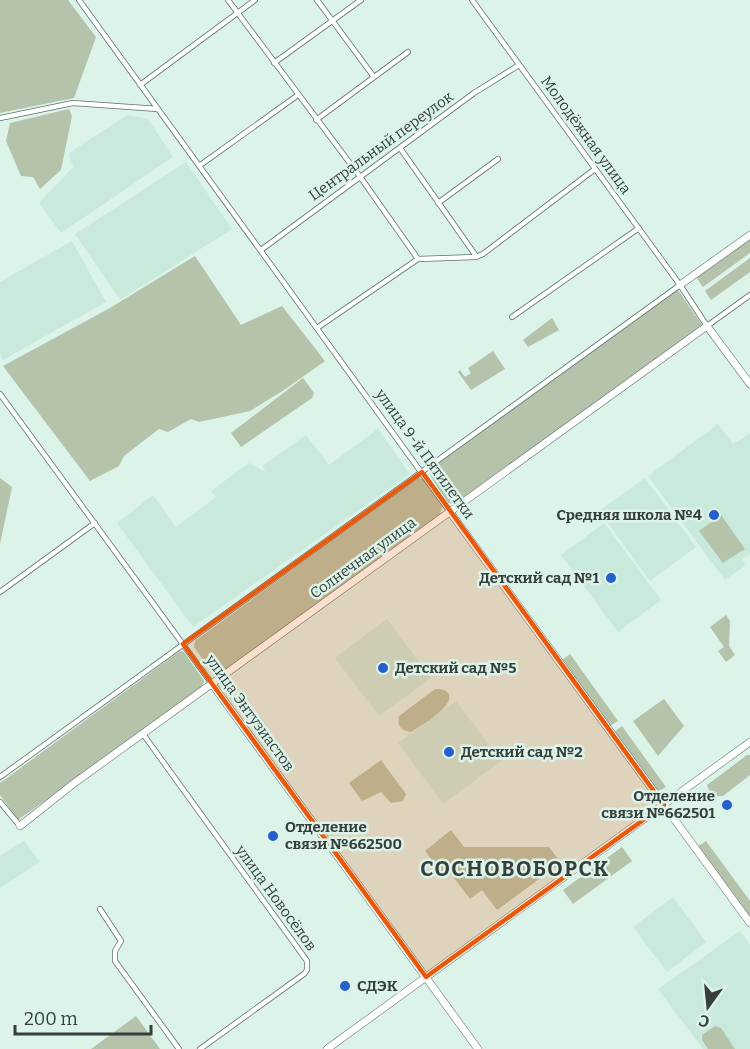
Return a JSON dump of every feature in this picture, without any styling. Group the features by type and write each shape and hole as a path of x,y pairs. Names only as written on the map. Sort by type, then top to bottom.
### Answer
{"street":[{"name":"улица 9-й Пятилетки","path":"79,0 750,923"},
{"path":"228,0 361,178 418,259"},
{"path":"140,85 255,0"},
{"path":"317,0 374,77"},
{"path":"274,63 361,0"},
{"name":"Молодёжная улица","path":"472,0 639,228 707,326"},
{"path":"316,120 408,52"},
{"name":"Центральный переулок","path":"261,250 474,93 519,65"},
{"path":"199,166 298,95"},
{"path":"0,117 73,103 158,109"},
{"path":"400,148 476,257"},
{"path":"438,203 498,159"},
{"path":"317,328 418,259 476,257 483,254 595,169"},
{"path":"512,317 639,228"},
{"path":"0,777 750,235"},
{"name":"Солнечная улица","path":"0,802 20,826 73,784 750,295"},
{"path":"707,326 750,384"},
{"name":"улица Энтузиастов","path":"0,394 478,1049"},
{"path":"0,592 95,523"},
{"name":"улица Новосёлов","path":"143,734 309,965 304,974 201,1049"},
{"path":"327,1049 750,742"},
{"path":"100,909 121,941 115,951 115,961 180,1049"}],"highlighted area":[{"path":"422,472 664,805 426,977 183,644"}],"shaded area":[{"path":"0,0 68,0 96,37 74,98 0,113"},
{"path":"69,109 72,116 61,170 40,189 33,177 21,176 6,141 10,123"},
{"path":"127,115 148,119 173,157 61,233 39,203 73,167 69,153"},
{"path":"186,162 232,229 120,300 75,234"},
{"path":"750,238 750,253 703,287 696,277"},
{"path":"72,241 106,302 3,360 0,354 0,282"},
{"path":"195,256 241,325 282,306 325,361 250,411 199,422 191,419 168,432 159,429 124,456 119,466 90,481 3,366 110,308"},
{"path":"750,258 750,272 711,300 705,291"},
{"path":"678,290 702,325 455,504 448,503 431,477 430,469"},
{"path":"552,318 559,330 528,347 523,340"},
{"path":"493,351 505,369 471,390 458,372 460,370 465,377 471,373 468,368"},
{"path":"303,378 314,393 312,398 241,447 231,433"},
{"name":"Средняя школа №4","path":"718,424 733,444 750,434 750,554 742,559 746,565 725,580 648,476"},
{"path":"378,429 410,474 193,627 117,523 153,495 176,527 216,497 211,491 249,463 266,472 262,466 306,435 329,465"},
{"path":"0,478 12,487 0,544"},
{"path":"418,478 424,479 442,506 440,515 220,675 214,675 194,647 195,641"},
{"path":"645,478 696,547 650,581 599,511"},
{"path":"721,515 745,549 723,563 699,531"},
{"name":"Детский сад №1","path":"604,523 661,600 618,632 561,555"},
{"path":"726,615 730,621 729,646 735,655 726,662 718,651 724,647 710,627"},
{"name":"Детский сад №5","path":"387,619 431,678 379,716 335,658"},
{"path":"180,651 184,652 204,681 201,688 18,820 0,795 0,783"},
{"path":"570,654 618,721 610,726 562,660"},
{"path":"435,689 448,693 449,698 443,709 411,732 402,729 399,725 399,716"},
{"path":"664,699 684,726 658,756 633,721"},
{"name":"Детский сад №2","path":"456,701 501,761 443,804 398,743"},
{"path":"622,726 666,787 657,792 614,732"},
{"path":"750,755 750,775 723,796 711,796 707,785"},
{"path":"381,760 406,794 403,801 391,803 381,792 362,801 349,783"},
{"path":"451,830 464,847 549,847 561,863 497,910 482,890 470,899 451,874 445,878 425,851"},
{"path":"24,841 40,862 0,888 0,856"},
{"path":"706,841 750,901 750,915 748,916 697,847"},
{"path":"622,847 632,861 573,904 563,890"},
{"path":"673,897 706,942 667,972 633,927"},
{"path":"740,931 750,945 750,1049 703,1049 658,989"},
{"path":"136,1016 160,1049 91,1049"},
{"path":"715,1026 721,1028 735,1049 708,1049 702,1040 702,1035"}],"place":[{"name":"Средняя школа №4","path":"714,515"},
{"name":"Детский сад №1","path":"611,578"},
{"name":"Детский сад №5","path":"383,668"},
{"name":"Детский сад №2","path":"449,752"},
{"name":"Отделение связи №662501","path":"727,805"},
{"name":"Отделение связи №662500","path":"273,836"},
{"name":"СДЭК","path":"345,986"}],"district":[{"name":"СОСНОВОБОРСК","path":"515,869"}]}
